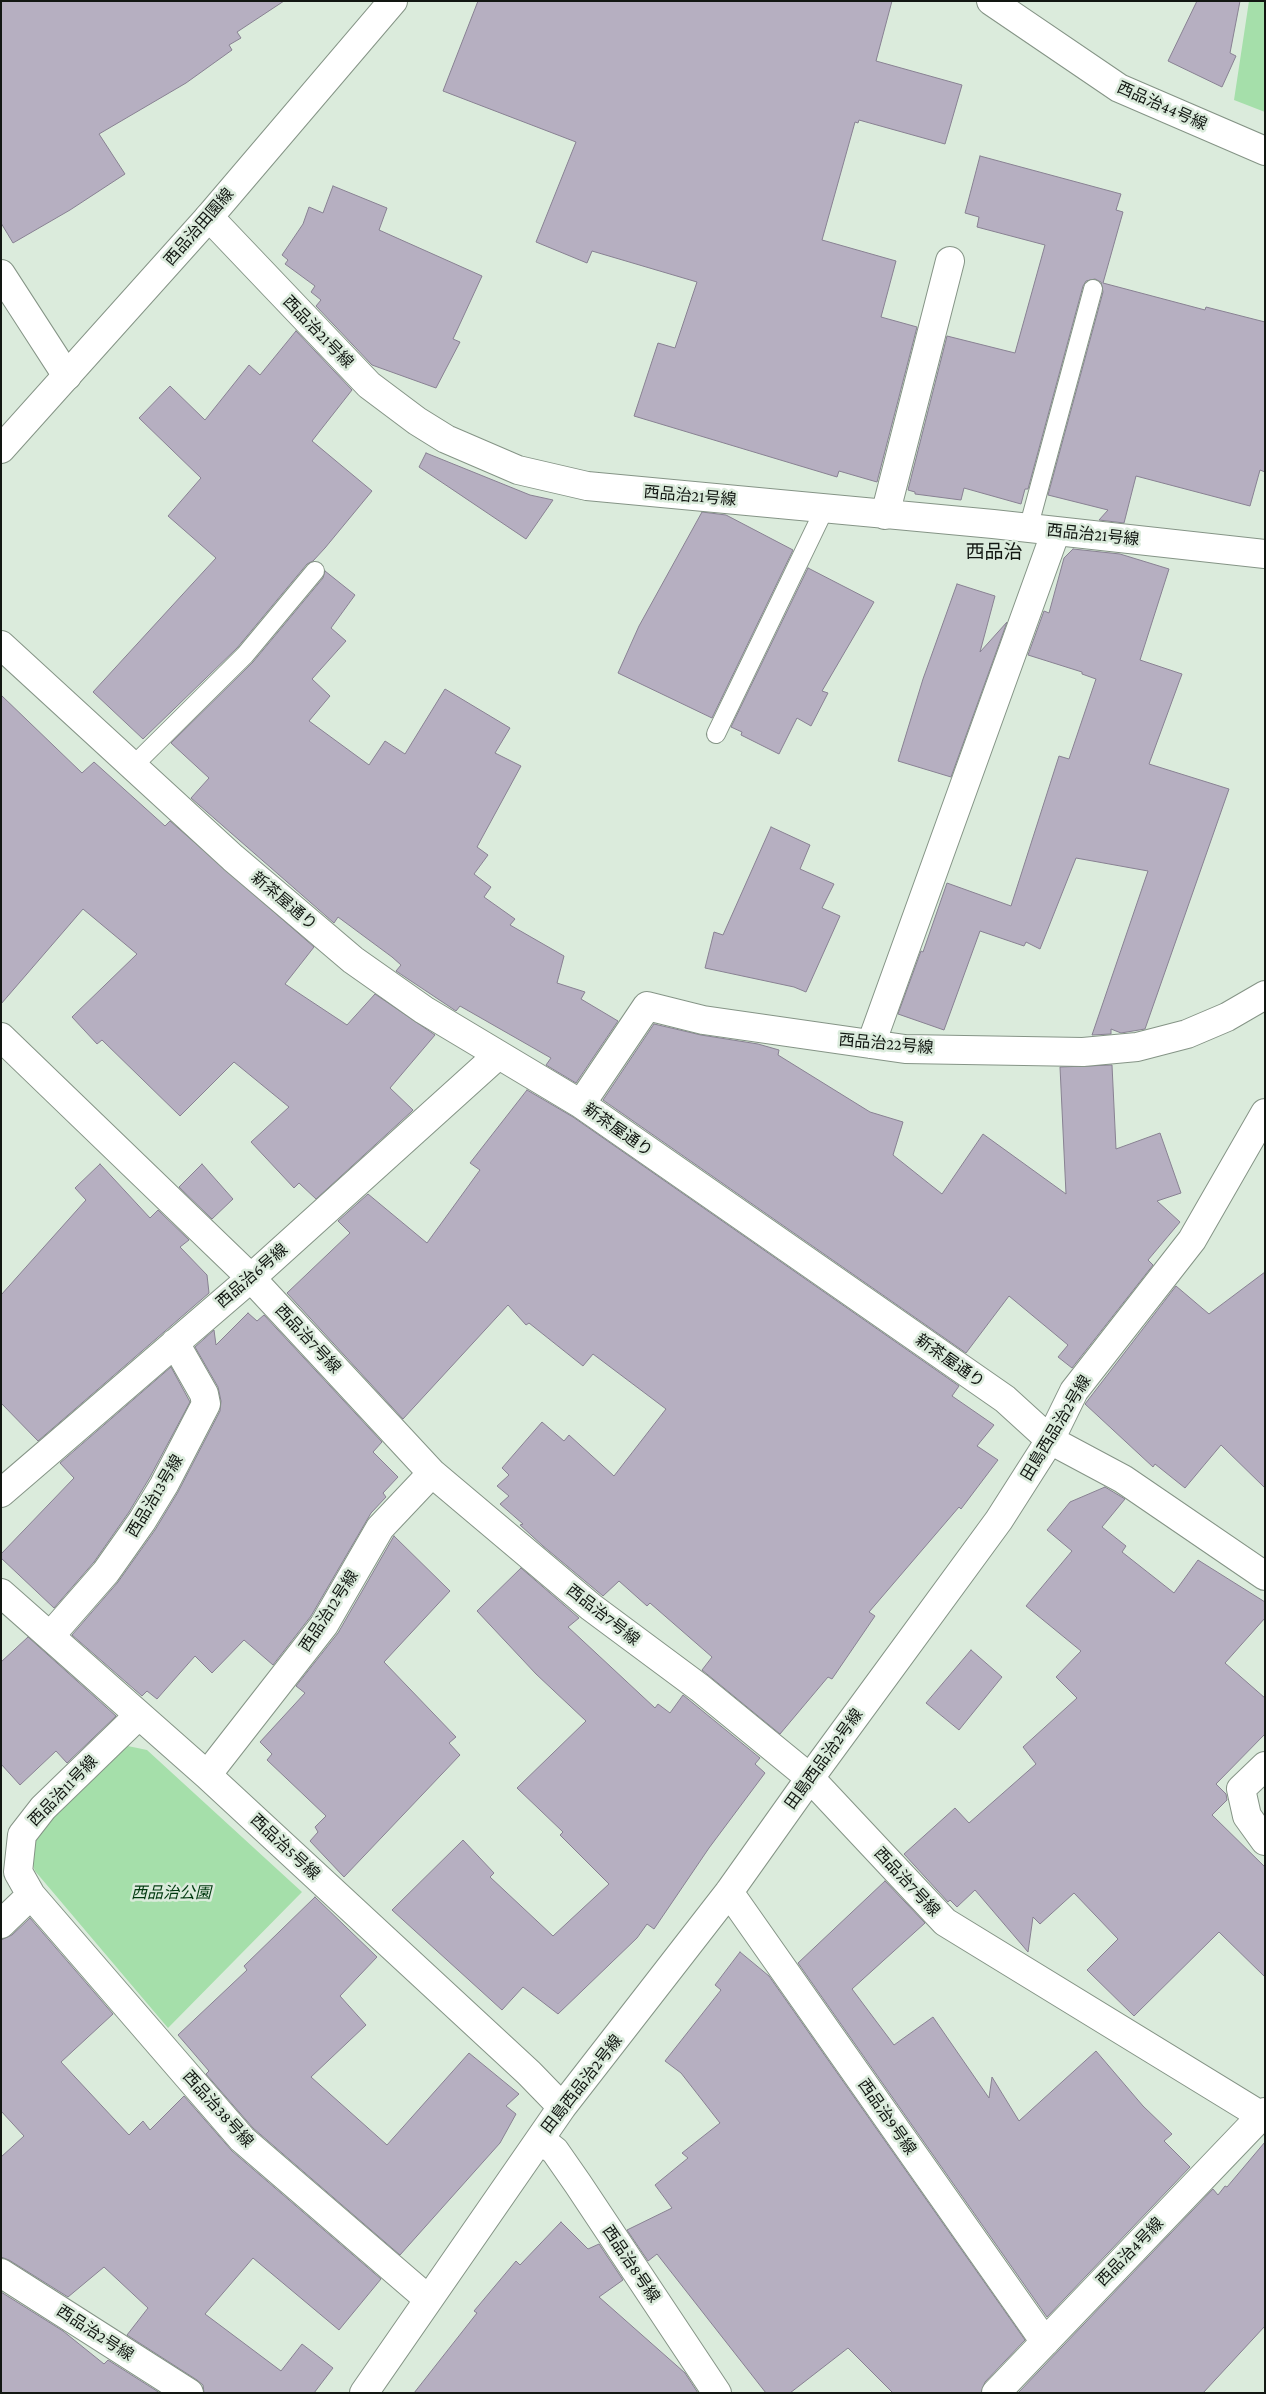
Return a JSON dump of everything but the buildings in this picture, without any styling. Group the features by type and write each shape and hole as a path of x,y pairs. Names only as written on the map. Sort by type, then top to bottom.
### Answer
{"street":[{"name":"西品治田園線","path":"1,449 209,217 393,1"},
{"name":"西品治44号線","path":"990,1 1119,88 1265,151"},
{"name":"西品治21号線","path":"209,217 369,385 417,421 446,439 518,470 587,486 826,508 1265,554"},
{"path":"884,515 950,261"},
{"path":"1,274 67,376"},
{"path":"871,1044 1056,532"},
{"name":"新茶屋通り","path":"1,645 233,858 353,960 424,1010 581,1104 1005,1399 1050,1440 1123,1479 1265,1576"},
{"name":"西品治22号線","path":"581,1104 647,1006 703,1020 905,1049 961,1048 1023,1052 1083,1052 1137,1047 1187,1034 1227,1017 1265,995"},
{"name":"西品治7号線","path":"1,1037 251,1278 432,1472 591,1607 700,1688 810,1778 944,1922 1264,2115"},
{"name":"西品治6号線","path":"1,1493 251,1278 498,1055"},
{"name":"田島西品治2号線","path":"364,2393 562,2107 729,1892 999,1520 1050,1440 1074,1391 1192,1240 1265,1113"},
{"name":"西品治13号線","path":"51,1635 106,1572 142,1521 204,1409 206,1404 204,1394 175,1343"},
{"name":"西品治12号線","path":"207,1775 324,1626 380,1528 432,1472"},
{"name":"西品治5号線","path":"1,1593 51,1635 138,1716 207,1775 529,2073 562,2107"},
{"name":"西品治11号線","path":"31,1895 18,1872 22,1835 42,1808 138,1716"},
{"path":"1265,1766 1241,1789 1247,1816 1265,1840"},
{"name":"西品治9号線","path":"729,1892 1045,2342"},
{"path":"1,1924 31,1895"},
{"name":"西品治38号線","path":"31,1895 242,2139 428,2299"},
{"name":"西品治4号線","path":"996,2393 1264,2115"},
{"name":"西品治8号線","path":"540,2139 555,2151 569,2170 717,2393"},
{"name":"西品治2号線","path":"1,2273 189,2393"}],"lane":[{"path":"1028,529 1093,289"},
{"path":"716,734 826,508"},
{"path":"133,766 244,655 315,571"}],"green space":[{"path":"1249,1 1265,1 1265,112 1234,100"},
{"name":"西品治公園","path":"123,1745 147,1750 302,1892 168,2028 35,1871 29,1854 43,1823"}],"district":[{"name":"西品治","path":"994,552"}]}
